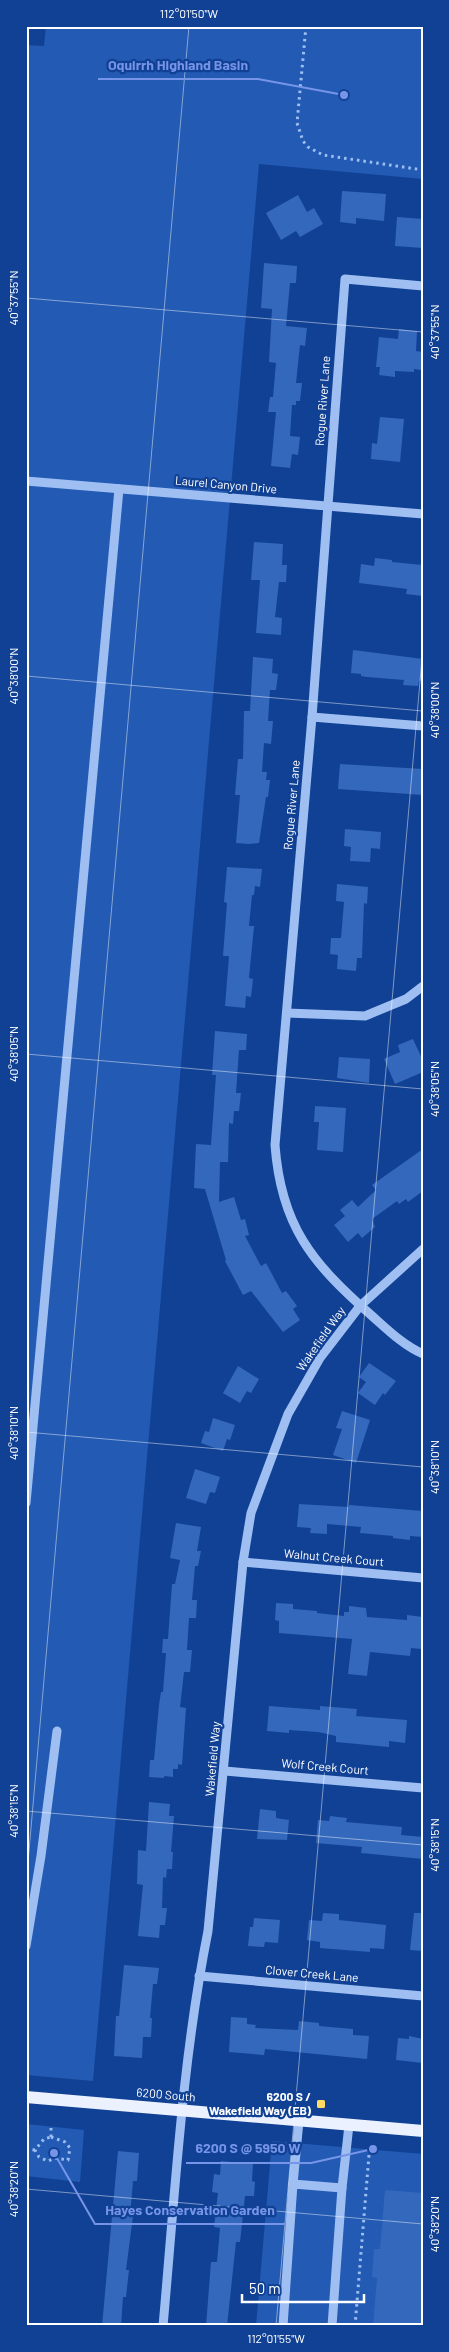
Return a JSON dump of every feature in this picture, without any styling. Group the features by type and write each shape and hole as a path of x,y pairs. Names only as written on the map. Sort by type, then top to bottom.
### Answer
{"main road":[{"name":"6200 South","path":"26,2097 423,2131"}],"street":[{"name":"Rogue River Lane","path":"423,286 345,279 312,717 275,1145 277,1178 289,1216 302,1241 334,1282 407,1347 423,1354"},
{"name":"Laurel Canyon Drive","path":"26,481 423,514"},
{"path":"26,1503 119,489"},
{"path":"312,717 423,726"},
{"path":"287,1013 365,1016 406,999 423,986"},
{"name":"Wakefield Way","path":"163,2326 182,2110 199,1976 208,1931 243,1562 251,1513 288,1414 320,1358 360,1306 423,1248"},
{"name":"Walnut Creek Court","path":"243,1562 423,1578"},
{"path":"26,1946 41,1856 57,1731"},
{"name":"Wolf Creek Court","path":"224,1771 423,1788"},
{"name":"Clover Creek Lane","path":"199,1976 423,1996"},
{"path":"283,2326 299,2121"},
{"path":"332,2326 342,2188 349,2125"},
{"path":"293,2184 342,2188"}],"path":[{"path":"306,26 298,123 302,141 308,147 323,155 423,170"},
{"path":"50,2137 51,2127"},
{"path":"50,2137 65,2142 70,2148 68,2160 42,2160 35,2150 44,2139 50,2137"},
{"path":"26,2150 35,2150"},
{"path":"355,2326 369,2155"}],"shaded area":[{"path":"46,26 423,26 423,179 259,164 93,2081 26,2075 26,45 44,46"},
{"path":"26,2124 84,2130 80,2182 26,2176"},
{"path":"272,2141 423,2154 423,2326 256,2326"}],"building":[{"path":"342,191 386,194 384,221 356,218 356,224 340,222"},
{"path":"298,195 307,212 314,208 323,224 300,237 296,231 281,240 266,213"},
{"path":"397,217 423,219 423,248 395,246"},
{"path":"264,263 297,266 296,283 290,283 286,326 307,328 305,346 300,345 296,383 302,383 300,401 296,401 296,405 292,405 290,436 300,437 298,455 292,454 290,468 271,466 276,412 268,412 270,397 273,397 276,363 269,362 272,309 261,308"},
{"path":"399,329 417,331 416,351 423,352 421,370 414,369 414,372 395,371 395,377 379,375 380,367 376,367 379,337 398,339"},
{"path":"380,417 404,419 400,462 371,459 372,443 377,444"},
{"path":"254,542 283,544 282,565 287,565 286,582 279,582 275,617 282,618 281,635 256,633 260,580 251,580"},
{"path":"375,558 392,560 392,562 423,565 423,596 406,594 407,589 359,583 361,564 374,566"},
{"path":"353,650 423,659 423,680 419,681 418,686 403,685 404,680 367,677 351,673"},
{"path":"253,657 273,659 272,673 278,674 276,690 270,690 268,721 273,721 271,744 264,743 262,772 267,772 266,780 270,780 268,797 266,797 259,843 249,844 236,843 240,795 235,795 238,759 243,759 244,711 250,711"},
{"path":"340,764 423,769 423,795 338,789"},
{"path":"345,829 381,832 380,849 371,848 370,862 350,861 351,847 344,846"},
{"path":"227,867 262,869 260,887 255,886 254,895 252,895 249,926 254,926 249,978 253,979 251,997 246,996 245,1008 225,1006 229,956 223,956 227,903 224,902"},
{"path":"337,884 368,887 367,904 364,903 362,958 357,958 356,971 337,969 338,955 330,954 331,938 341,938 344,902 336,901"},
{"path":"215,1031 247,1034 246,1050 239,1050 236,1093 241,1093 239,1111 234,1111 233,1124 229,1123 228,1162 220,1162 219,1202 234,1197 241,1220 245,1219 249,1235 245,1236 261,1266 266,1263 282,1293 286,1291 297,1306 293,1309 300,1320 283,1332 251,1291 243,1295 225,1261 205,1189 194,1188 196,1144 211,1145 216,1075 212,1075"},
{"path":"413,1039 423,1061 423,1072 395,1084 384,1059 400,1052 398,1045"},
{"path":"339,1057 370,1059 369,1083 337,1078"},
{"path":"315,1106 346,1108 343,1152 317,1150 319,1122 314,1122"},
{"path":"423,1149 423,1191 408,1202 406,1199 399,1204 397,1201 372,1219 375,1227 362,1238 358,1233 348,1242 334,1225 345,1216 340,1210 352,1200 358,1207 376,1190 372,1185"},
{"path":"369,1363 396,1381 385,1395 383,1393 375,1405 358,1393 366,1382 359,1377"},
{"path":"238,1366 259,1379 251,1393 247,1391 240,1403 223,1393"},
{"path":"342,1411 370,1420 356,1463 333,1455 342,1429 336,1428"},
{"path":"213,1418 235,1425 230,1440 227,1439 223,1451 201,1443 205,1431 209,1432"},
{"path":"195,1469 220,1477 215,1493 210,1492 206,1504 186,1498"},
{"path":"299,1504 349,1507 349,1505 423,1511 423,1537 410,1536 410,1540 393,1538 393,1536 360,1533 361,1527 327,1524 327,1534 310,1533 311,1528 297,1527"},
{"path":"176,1523 201,1527 197,1551 201,1551 198,1566 195,1566 192,1600 197,1600 196,1618 189,1618 187,1650 192,1650 190,1672 184,1672 180,1707 186,1708 182,1765 178,1764 178,1769 173,1769 173,1777 149,1777 150,1760 154,1760 159,1705 161,1692 163,1692 166,1653 162,1653 163,1639 168,1639 172,1584 175,1584 180,1560 170,1558"},
{"path":"276,1603 293,1604 293,1609 344,1616 344,1612 349,1612 349,1606 366,1608 367,1617 407,1620 407,1615 423,1617 421,1649 411,1648 410,1656 370,1652 367,1676 348,1674 352,1639 279,1633 279,1621 275,1620"},
{"path":"269,1706 320,1710 320,1706 357,1709 356,1716 407,1720 405,1743 389,1741 389,1747 336,1742 336,1736 318,1732 289,1730 289,1733 267,1731"},
{"path":"149,1802 170,1804 169,1816 174,1816 171,1852 173,1852 172,1869 167,1869 166,1878 163,1877 162,1908 167,1908 165,1925 160,1925 159,1938 138,1936 143,1885 137,1884 138,1850 146,1851"},
{"path":"260,1809 276,1811 276,1818 289,1820 287,1840 257,1839"},
{"path":"330,1816 347,1818 346,1822 402,1827 401,1835 423,1837 423,1859 361,1853 362,1847 316,1843 318,1820 329,1821"},
{"path":"323,1913 339,1914 339,1920 386,1925 384,1949 370,1948 370,1952 320,1948 320,1942 307,1940 309,1920 322,1921"},
{"path":"414,1913 423,1913 423,1951 410,1950"},
{"path":"254,1918 280,1920 278,1943 265,1942 264,1947 248,1946 250,1927 253,1927"},
{"path":"124,1965 159,1968 157,1984 153,1984 150,2018 152,2018 151,2037 143,2037 142,2058 114,2056 116,2016 119,2016"},
{"path":"231,2017 247,2018 247,2024 256,2025 255,2028 298,2030 299,2021 319,2023 319,2026 353,2029 353,2035 369,2036 367,2059 265,2049 264,2055 229,2052"},
{"path":"409,2036 423,2039 423,2063 396,2060 398,2038 409,2039"},
{"path":"118,2151 139,2153 137,2181 133,2181 130,2216 133,2216 126,2270 129,2270 126,2297 123,2297 121,2326 102,2326"},
{"path":"221,2161 253,2164 252,2181 255,2182 254,2196 245,2196 240,2242 236,2242 227,2326 206,2326 211,2262 217,2262 220,2228 214,2227 218,2193 212,2192 214,2174 220,2175"},
{"path":"385,2190 423,2193 423,2326 373,2326 377,2278 372,2277 374,2249 380,2249"}],"place":[{"name":"Oquirrh Highland Basin","path":"344,95"},
{"name":"6200 S / Wakefield Way (EB)","path":"321,2104"},
{"name":"6200 S @ 5950 W","path":"373,2149"},
{"name":"Hayes Conservation Garden","path":"54,2153"}]}
